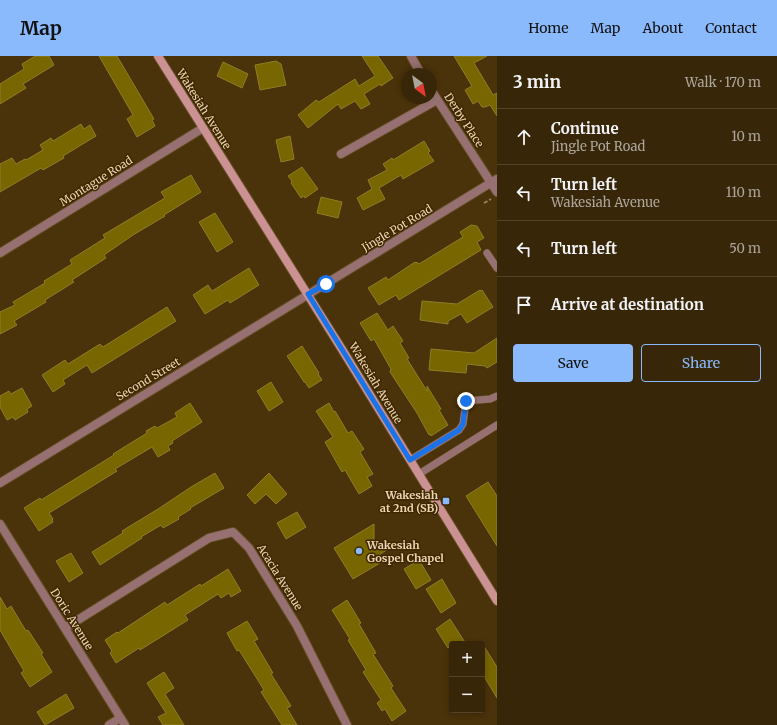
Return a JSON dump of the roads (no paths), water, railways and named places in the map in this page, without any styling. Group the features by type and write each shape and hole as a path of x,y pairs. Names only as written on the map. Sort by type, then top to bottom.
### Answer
{"main road":[{"name":"Wakesiah Avenue","path":"158,56 308,294 497,601"}],"street":[{"path":"411,56 418,68"},
{"name":"Derby Place","path":"437,100 494,181 497,192"},
{"path":"341,154 430,104"},
{"name":"Montague Road","path":"0,254 203,128"},
{"name":"Jingle Pot Road","path":"308,294 494,181"},
{"name":"Second Street","path":"0,483 308,294"},
{"name":"Doric Avenue","path":"0,524 122,721"},
{"name":"Acacia Avenue","path":"65,628 209,538 233,532 249,548 297,626 348,725"},
{"path":"108,725 122,721"}],"lane":[{"path":"487,253 497,268"},
{"path":"410,460 459,430 463,424 466,401 490,400 497,396"},
{"path":"419,474 497,425"}],"place":[{"name":"Wakesiah at 2nd (SB)","path":"446,501"},
{"name":"Wakesiah Gospel Chapel","path":"359,551"}]}
